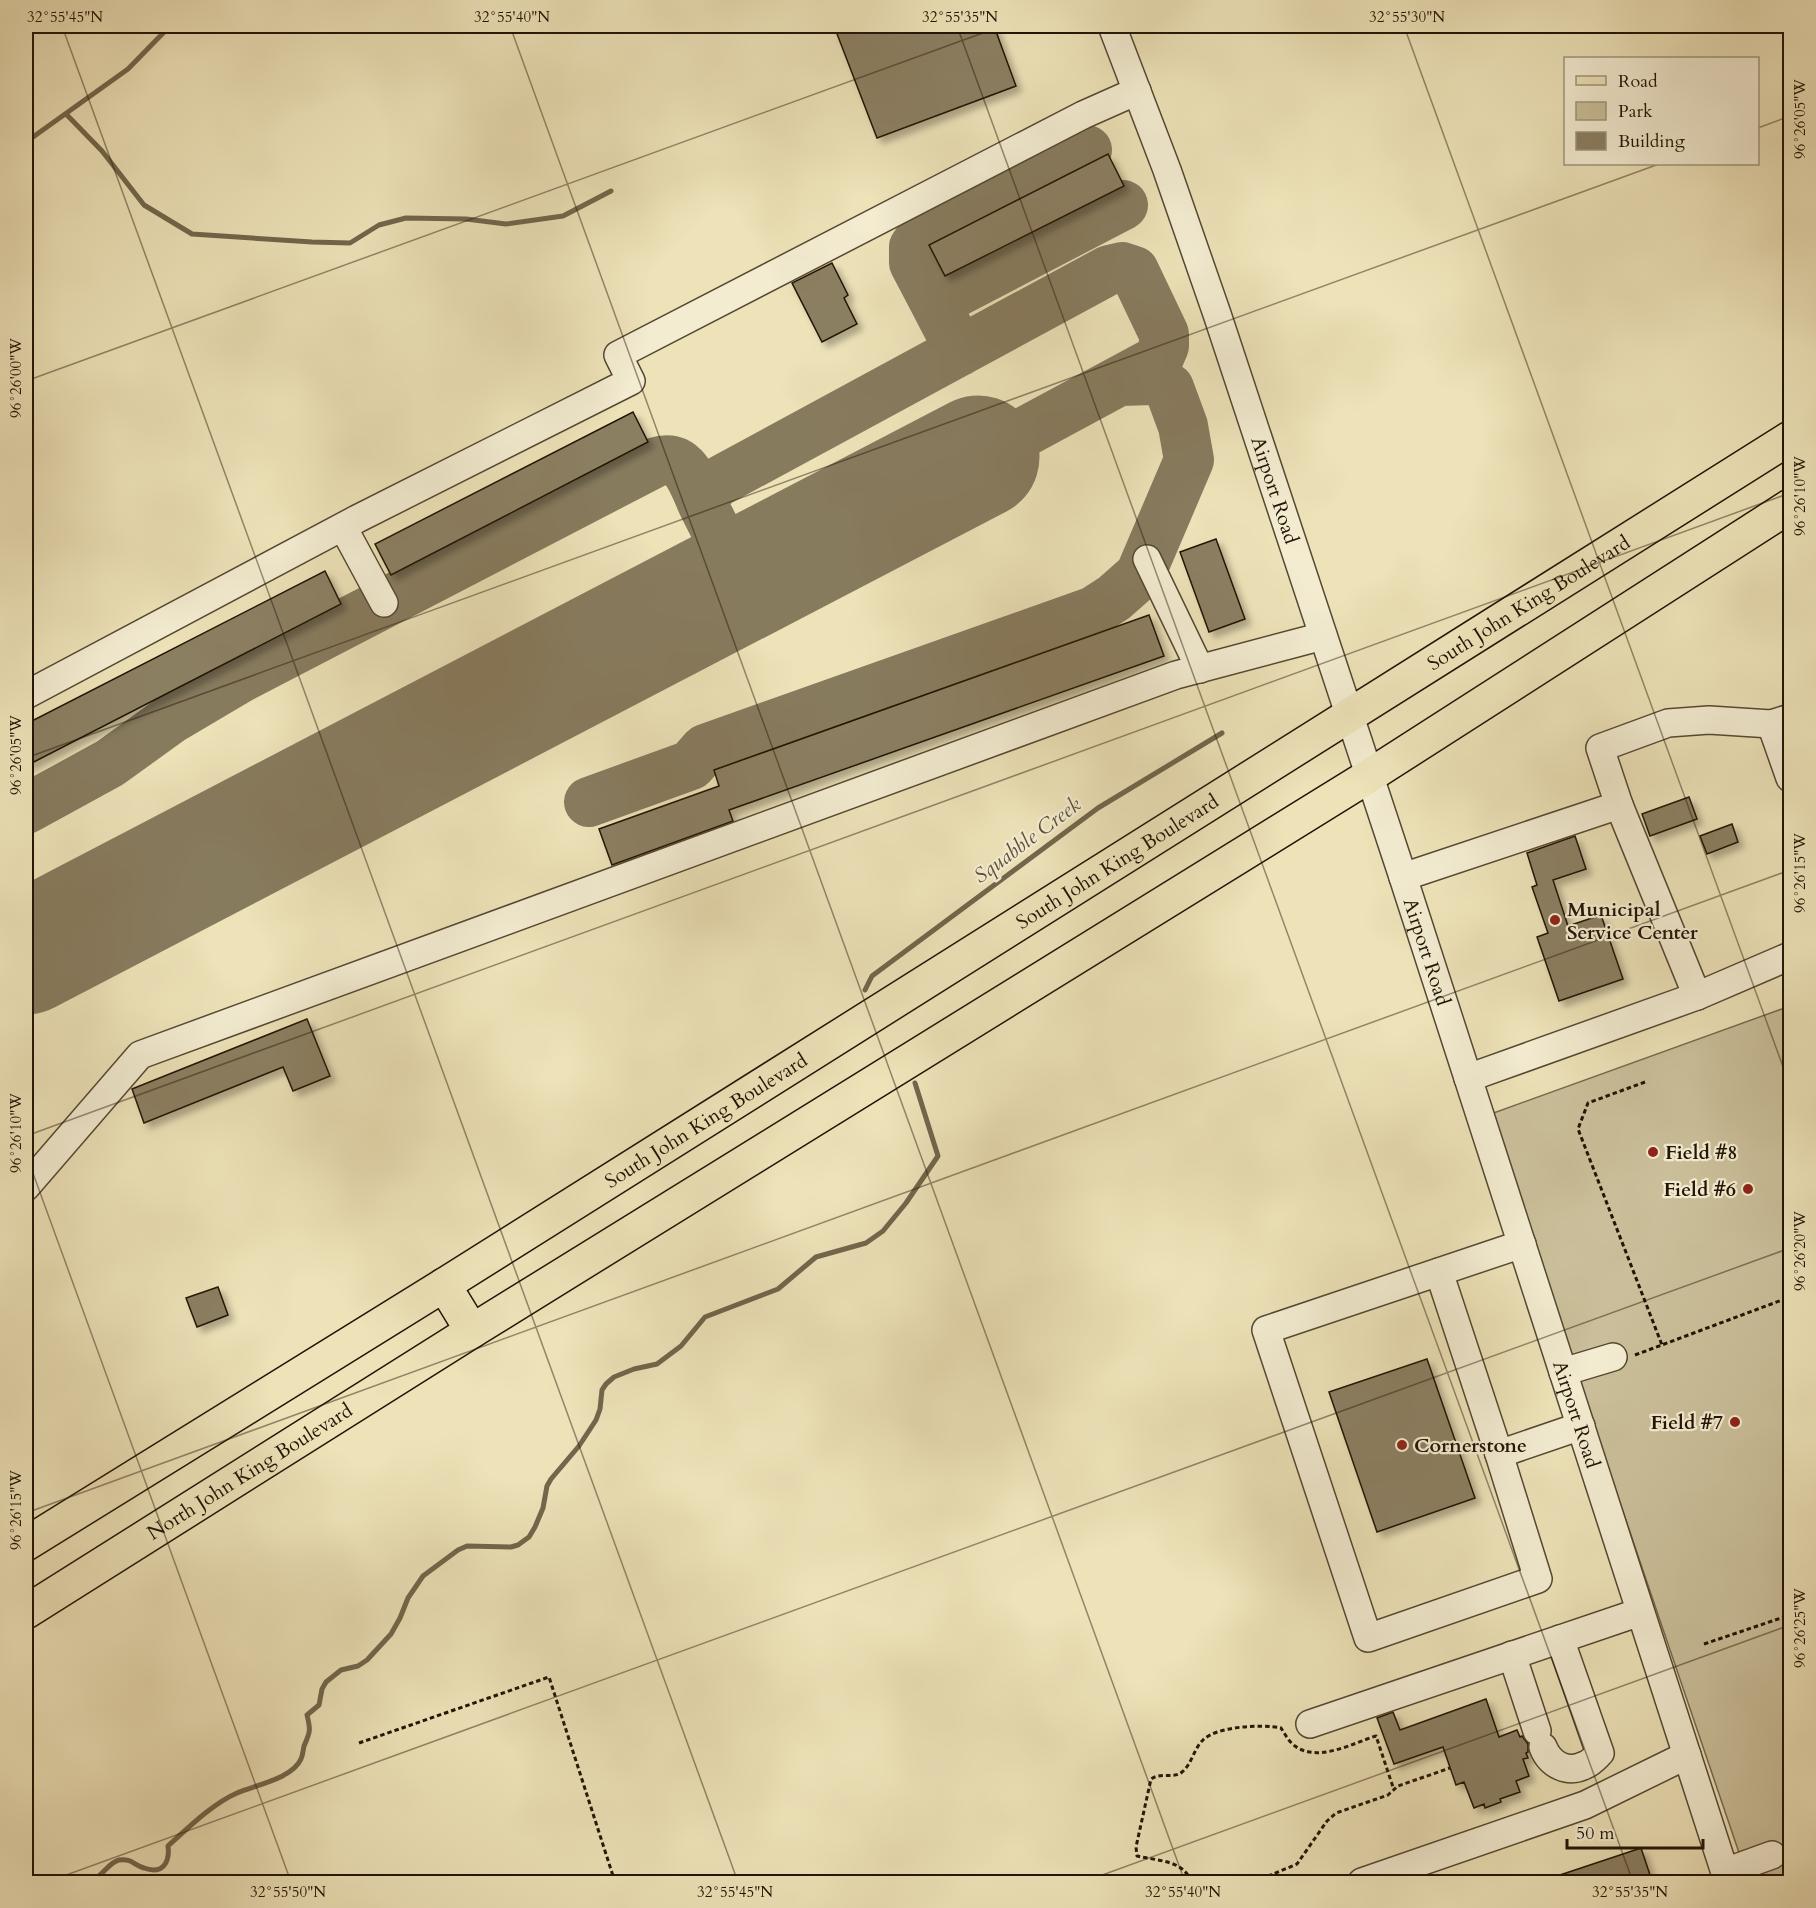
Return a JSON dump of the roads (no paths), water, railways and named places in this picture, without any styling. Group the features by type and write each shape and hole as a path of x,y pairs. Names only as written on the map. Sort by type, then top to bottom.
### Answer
{"main road":[{"name":"South John King Boulevard","path":"444,1285 1791,438"},
{"path":"26,1544 444,1285 472,1331 1369,776 1791,506"},
{"name":"North John King Boulevard","path":"26,1612 472,1331"}],"street":[{"name":"Airport Road","path":"1112,26 1167,170 1217,314 1403,877 1726,1877"},
{"path":"26,695 344,527 631,381 618,355 1083,115 1137,91"},
{"path":"344,527 384,603"},
{"path":"1147,559 1200,669"},
{"path":"26,1187 140,1055 1142,687 1323,636"},
{"path":"1697,996 1619,805 1600,748 1668,723 1709,720 1781,721 1791,778"},
{"path":"1403,877 1619,805"},
{"path":"1468,1078 1697,996 1791,956"},
{"path":"1439,1272 1538,1579 1368,1638 1266,1330 1522,1244"},
{"path":"1563,1372 1622,1357"},
{"path":"1499,1454 1581,1426"},
{"path":"1310,1724 1641,1612"},
{"path":"1512,1655 1540,1739 1556,1765 1572,1770 1587,1765 1600,1753 1560,1639"},
{"path":"1362,1882 1585,1805 1687,1755"},
{"path":"1726,1877 1772,1855"}],"waterway":[{"path":"26,142 128,69 170,26"},
{"path":"66,114 102,151 144,205 192,234 350,243 379,225 406,218 466,219 506,224 563,216 611,191"},
{"name":"Squabble Creek","path":"865,990 872,976 1098,808 1222,733"},
{"name":"Squabble Creek","path":"90,1882 119,1860 130,1861 151,1870 164,1866 168,1857 168,1846 209,1810 237,1793 290,1772 302,1757 309,1734 307,1715 319,1705 326,1682 341,1670 358,1666 367,1660 391,1634 408,1598 423,1576 467,1546 511,1547 529,1537 543,1508 547,1486 579,1446 596,1420 602,1390 614,1377 634,1369 657,1364 681,1346 705,1317 778,1289 816,1257 866,1243 883,1231 906,1203 938,1156 915,1083"}],"place":[{"name":"Municipal Service Center","path":"1555,920"},
{"name":"Field #8","path":"1653,1152"},
{"name":"Field #6","path":"1748,1189"},
{"name":"Field #7","path":"1735,1422"},
{"name":"Cornerstone","path":"1402,1445"}]}
